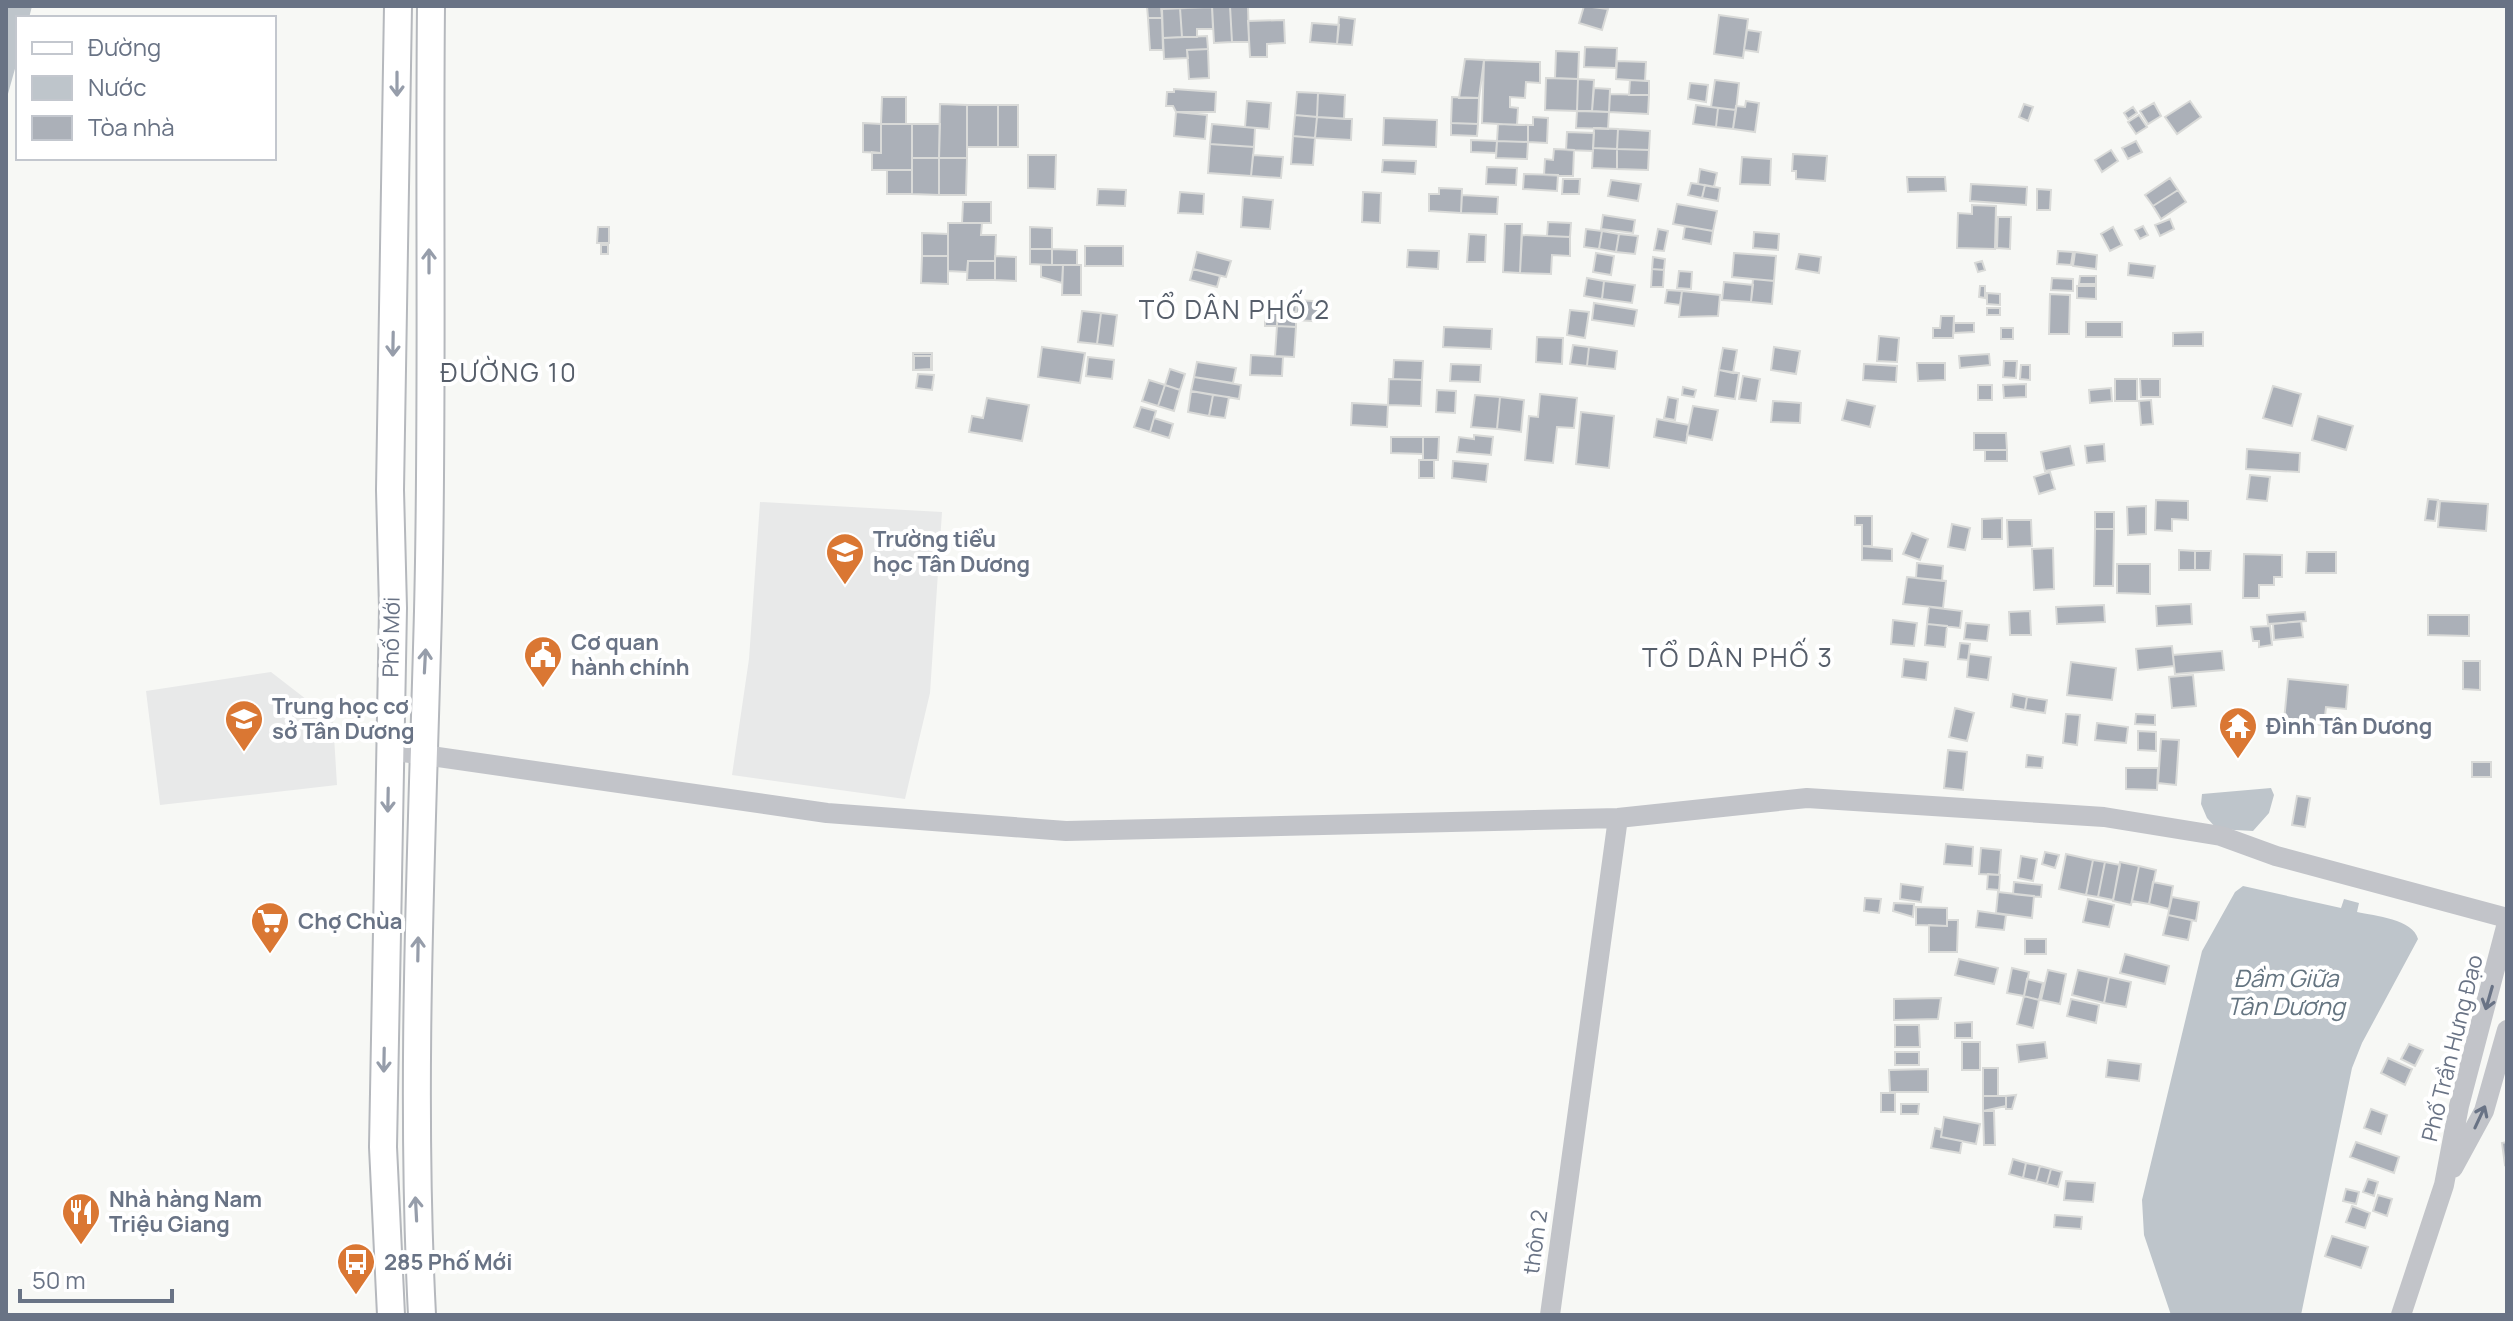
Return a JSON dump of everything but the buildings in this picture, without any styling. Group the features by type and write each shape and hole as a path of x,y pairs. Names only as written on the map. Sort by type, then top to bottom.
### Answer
{"main road":[{"name":"Phố Mới","path":"391,1315 383,1147 398,6"},
{"name":"Phố Mới","path":"422,1315 415,1185 421,754 428,611 431,6"}],"street":[{"path":"389,750 827,813 1066,831 1618,818 1807,798 2104,817 2221,836 2276,856 2507,920"},
{"name":"thôn 2","path":"1550,1315 1618,818"},
{"name":"Phố Trần Hưng Đạo","path":"2401,1315 2444,1185 2459,1106 2507,920"},
{"name":"Phố Trần Hưng Đạo","path":"2444,1185 2484,1111 2507,1030"}],"shaded area":[{"name":"Trường tiểu học Tân Dương","path":"760,502 942,512 930,693 905,799 732,775 749,659"},
{"name":"Trung học cơ sở Tân Dương","path":"271,672 333,720 337,785 160,805 146,691"}],"water":[{"path":"6,6 32,6 30,16 16,16 16,65 6,101"},
{"path":"2271,788 2274,795 2269,813 2253,831 2217,829 2207,818 2201,804 2202,794"},
{"name":"Đầm Giữa Tân Dương","path":"2243,886 2341,908 2344,899 2359,903 2357,912 2401,923 2415,932 2418,939 2362,1043 2352,1068 2301,1315 2171,1315 2144,1235 2142,1200 2202,951 2235,892"}],"place":[{"name":"Trường tiểu học Tân Dương","path":"845,586"},
{"name":"Cơ quan hành chính","path":"543,689"},
{"name":"Trung học cơ sở Tân Dương","path":"244,753"},
{"name":"Đình Tân Dương","path":"2238,760"},
{"name":"Chợ Chùa","path":"270,955"},
{"name":"Nhà hàng Nam Triệu Giang","path":"81,1246"},
{"name":"285 Phố Mới","path":"356,1296"}],"district":[{"name":"TỔ DÂN PHỐ 2","path":"1235,309"},
{"name":"ĐƯỜNG 10","path":"509,372"},
{"name":"TỔ DÂN PHỐ 3","path":"1738,657"}]}
